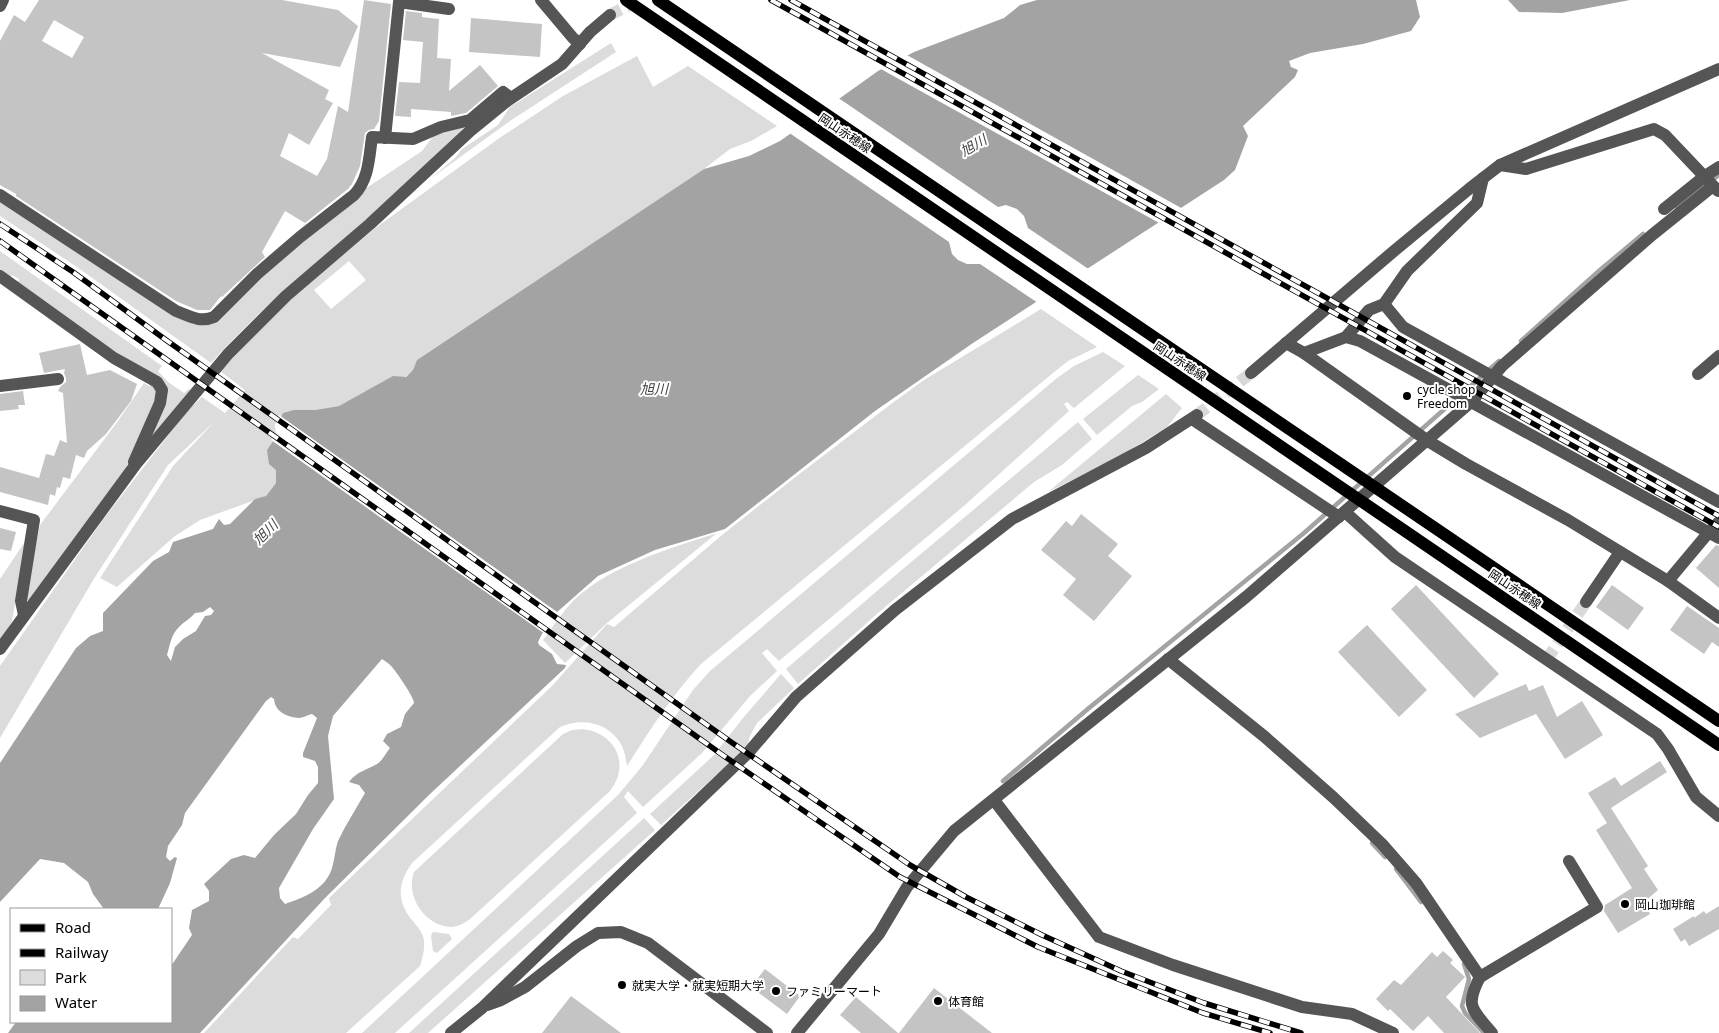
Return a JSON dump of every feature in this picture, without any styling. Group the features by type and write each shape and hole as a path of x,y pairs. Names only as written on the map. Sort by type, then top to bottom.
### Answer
{"main road":[{"name":"岡山赤穂線","path":"626,0 1719,745"},
{"name":"岡山赤穂線","path":"658,0 1348,467 1719,721"}],"street":[{"path":"0,6 3,0"},
{"path":"541,0 580,44"},
{"path":"385,138 399,2 449,9"},
{"path":"0,649 130,472 228,354 279,302 370,224 470,131 511,98 562,64 610,15"},
{"path":"1252,373 1500,165 1719,69"},
{"path":"0,195 176,311 197,319 207,320 214,317 257,274 361,187 366,176 372,137 413,139 441,127 470,120 504,92 511,98"},
{"path":"1500,165 1526,169 1654,129 1666,134 1711,183"},
{"path":"797,1033 879,934 906,887 954,831 1246,597 1340,515 1420,435 1488,374 1502,366 1711,183 1719,167"},
{"path":"1304,353 1346,338 1369,310 1384,304 1407,271 1477,203 1483,178"},
{"path":"1664,209 1711,183"},
{"path":"0,276 114,358 161,386 162,395 160,403 130,472"},
{"path":"1384,304 1403,327 1719,502"},
{"path":"1346,338 1360,341 1714,535"},
{"path":"1286,343 1304,353 1420,435 1466,464 1568,520 1668,581 1719,618"},
{"path":"1698,374 1719,356"},
{"path":"0,386 58,379"},
{"path":"451,1033 482,1008 742,759 796,697 895,610 1012,519 1146,448 1194,417 1324,508 1340,515 1395,557 1657,734 1696,797 1719,816"},
{"path":"0,511 34,520 20,601 24,615"},
{"path":"1668,581 1714,535 1719,522"},
{"path":"1586,602 1620,552"},
{"path":"1168,659 1265,737 1334,798 1382,844 1416,883 1480,977"},
{"path":"994,800 1098,937 1174,965 1302,1007 1352,1014 1393,1033"},
{"path":"1492,1033 1472,1009 1471,997 1480,977 1597,907 1569,861"},
{"path":"482,1008 525,987 577,946 598,933 621,932 648,943 767,1033"}],"green space":[{"path":"611,43 616,52 510,121 430,179 455,158 462,149 498,125 510,107"},
{"path":"637,56 653,87 688,66 777,126 751,141 730,149 704,169 417,360 413,371 405,377 339,406 315,410 294,410 276,470 276,483 266,496 200,520 175,536 117,587 100,578 173,466 214,422 168,465 95,577 0,738 0,666 102,521 188,410 202,397 225,413 245,390 220,371 289,300 374,229 498,139 563,96","holes":["349,261 366,280 331,309 314,290"]},
{"path":"469,123 377,210 266,307 211,363 77,267 0,216 0,198 198,323 259,276 365,189 422,151 434,135"},
{"path":"0,251 162,366 158,371 168,382 184,393 189,389 192,392 138,456 167,394 156,377 91,336 18,282 19,279 12,275 10,277 0,270"},
{"path":"1041,309 1097,347 1068,361 1053,373 701,664 671,700 627,766 622,746 617,738 603,727 595,724 578,723 560,727 412,863 404,878 401,898 407,913 423,936 424,947 420,966 346,1033 204,1033 293,937 298,939 331,905 329,898 552,686 607,624 614,627 722,535 924,380"},
{"path":"1103,352 1125,366 1074,408 1067,402 1064,404 1069,411 965,505 779,661 767,649 762,653 777,671 750,696 702,753 643,807 628,791 624,797 637,813 395,1033 362,1033 618,795 643,765 693,690 710,671 1057,378 1074,366"},
{"path":"1138,375 1159,389 1142,402 1132,406 1097,435 1083,419"},
{"path":"144,383 149,386 152,383 158,393 124,473 30,600 26,600 25,597 40,525"},
{"path":"1166,394 1182,408 1167,427 1117,458 1048,492"},
{"path":"1078,422 1092,439 1062,465 1034,482 878,613 798,684 786,669"},
{"path":"717,533 607,623 565,663 543,640 574,600 605,577 641,559"},
{"path":"26,540 12,621 0,642 0,579"},
{"path":"781,674 794,688 757,723 748,744 661,825 650,814 714,755"},
{"path":"583,729 604,737 616,751 619,770 616,781 610,791 468,920 452,927 442,926 433,922 419,908 415,900 412,891 414,872 563,734 572,730"},
{"path":"644,818 655,830 428,1033 409,1033"},
{"path":"433,932 449,934 452,939 437,953 433,951 431,936"}],"water":[{"name":"旭川","path":"1037,0 1416,0 1420,17 1411,31 1363,44 1310,53 1289,61 1291,67 1298,70 1295,77 1243,126 1248,136 1235,170 1224,180 973,343 875,411 725,529 655,550 598,576 556,613 538,642 539,645 552,654 557,664 566,665 565,668 430,794 325,898 200,1033 8,1033 15,1023 172,1023 172,965 192,935 189,928 192,910 209,901 209,891 204,884 231,859 244,855 255,858 274,835 296,814 318,783 318,767 315,761 303,757 317,718 312,714 302,718 286,715 279,710 274,699 271,697 266,701 185,813 182,825 168,846 166,857 170,861 175,857 177,858 170,883 158,908 103,908 93,894 88,882 64,863 40,859 0,902 0,763 76,648 90,636 103,631 103,613 153,561 169,552 173,542 213,529 219,519 224,525 230,524 255,499 266,496 276,483 276,470 269,464 267,450 278,434 277,426 283,413 294,410 315,410 339,406 393,376 406,377 413,370 417,360 704,169 749,156 780,141 878,71 914,52 1004,18 1020,5","holes":["210,607 214,611 211,615 205,616 196,631 183,639 175,647 171,661 167,655 171,640 177,629 195,613 203,612","382,659 398,674 414,703 405,714 401,727 387,734 383,741 390,748 382,759 377,764 355,775 349,782 359,785 365,793 338,841 333,864 325,882 313,892 285,904 280,898 279,888 313,829 334,799 328,736 333,716"]},
{"path":"1508,0 1630,0 1562,13 1519,12"}],"pier":[{"path":"905,54 1183,209 1161,224 879,68"},
{"path":"837,97 998,207 1006,205 1017,209 1024,216 1028,228 1090,270 1038,303 980,264 967,264 958,260 952,254 949,242 788,132"},
{"path":"279,415 560,614 545,634 271,440 276,434 275,425"}],"building":[{"path":"39,0 282,0 338,10 358,26 340,67 262,53 329,90 325,99 333,103 309,145 289,133 280,156 317,176 327,159 338,106 348,112 364,0 391,4 379,121 374,129 365,133 360,166 348,189 305,223 285,211 262,252 265,257 221,296 210,310 197,310 176,301 0,185 0,41 14,15 25,22","holes":["54,20 84,37 72,58 42,41"]},
{"path":"406,11 422,13 422,17 439,19 437,58 451,59 449,91 480,65 498,86 466,113 451,116 451,112 411,109 411,117 395,116 399,82 420,83 423,42 403,40"},
{"path":"471,18 542,24 540,57 469,52"},
{"path":"80,344 87,375 110,370 137,384 131,401 106,434 87,451 84,458 76,455 70,479 63,477 60,488 57,487 55,496 50,494 48,505 0,492 0,467 39,478 46,454 54,456 60,440 67,443 63,393 58,391 66,382 65,369 44,373 39,353"},
{"path":"23,391 25,405 18,405 19,409 0,411 0,394"},
{"path":"1081,514 1118,544 1108,556 1132,576 1094,621 1063,595 1076,579 1041,550 1066,521 1072,526"},
{"path":"0,528 16,532 11,551 0,549"},
{"path":"1716,545 1719,546 1719,588 1696,568"},
{"path":"1416,585 1499,674 1474,698 1391,609"},
{"path":"1612,585 1644,608 1628,630 1596,607"},
{"path":"1687,606 1719,628 1719,647 1712,642 1704,654 1670,630"},
{"path":"1367,625 1427,690 1399,717 1338,652"},
{"path":"1526,684 1529,691 1543,685 1557,717 1582,701 1603,735 1565,759 1536,714 1480,738 1455,714"},
{"path":"1660,761 1667,772 1611,808 1648,866 1644,869 1658,890 1644,902 1650,914 1618,933 1604,911 1605,905 1632,888 1596,830 1607,823 1588,793 1615,777 1621,786"},
{"path":"1719,906 1719,929 1689,946 1685,939 1681,942 1673,929 1704,911 1706,914"},
{"path":"1443,951 1453,960 1450,963 1465,977 1446,997 1480,1033 1444,1033 1428,1016 1413,1031 1390,1009 1388,1011 1376,999 1394,980 1401,985 1432,952 1437,957"},
{"name":"ファミリーマート","path":"765,969 800,996 787,1014 751,987"},
{"name":"体育館","path":"934,988 992,1033 899,1033"},
{"path":"571,996 598,1016 621,1033 542,1033"},
{"path":"856,997 898,1033 861,1033 840,1015"}],"waterway":[{"path":"1677,207 1719,175"},
{"path":"1521,341 1643,234"},
{"path":"1003,781 1089,708 1304,533 1499,361"},
{"path":"1372,843 1385,857"},
{"path":"1396,869 1421,902"},
{"path":"1464,964 1469,979 1462,1006 1465,1013 1484,1033"}],"tunnel":[{"path":"610,15 639,0"},
{"path":"1197,415 1251,373"},
{"path":"1547,659 1586,602"}],"railway":[{"path":"771,0 1719,527"},
{"path":"791,0 1719,516"},
{"path":"0,224 73,272 731,742 910,865 966,897 1042,935 1121,971 1204,1003 1301,1033"},
{"path":"0,241 724,756 900,877 1038,947 1203,1013 1270,1033"}],"place":[{"name":"cycle shop Freedom","path":"1407,396"},
{"name":"岡山珈琲館","path":"1625,904"},
{"name":"就実大学・就実短期大学","path":"622,985"},
{"name":"ファミリーマート","path":"776,991"},
{"name":"体育館","path":"938,1001"}]}
